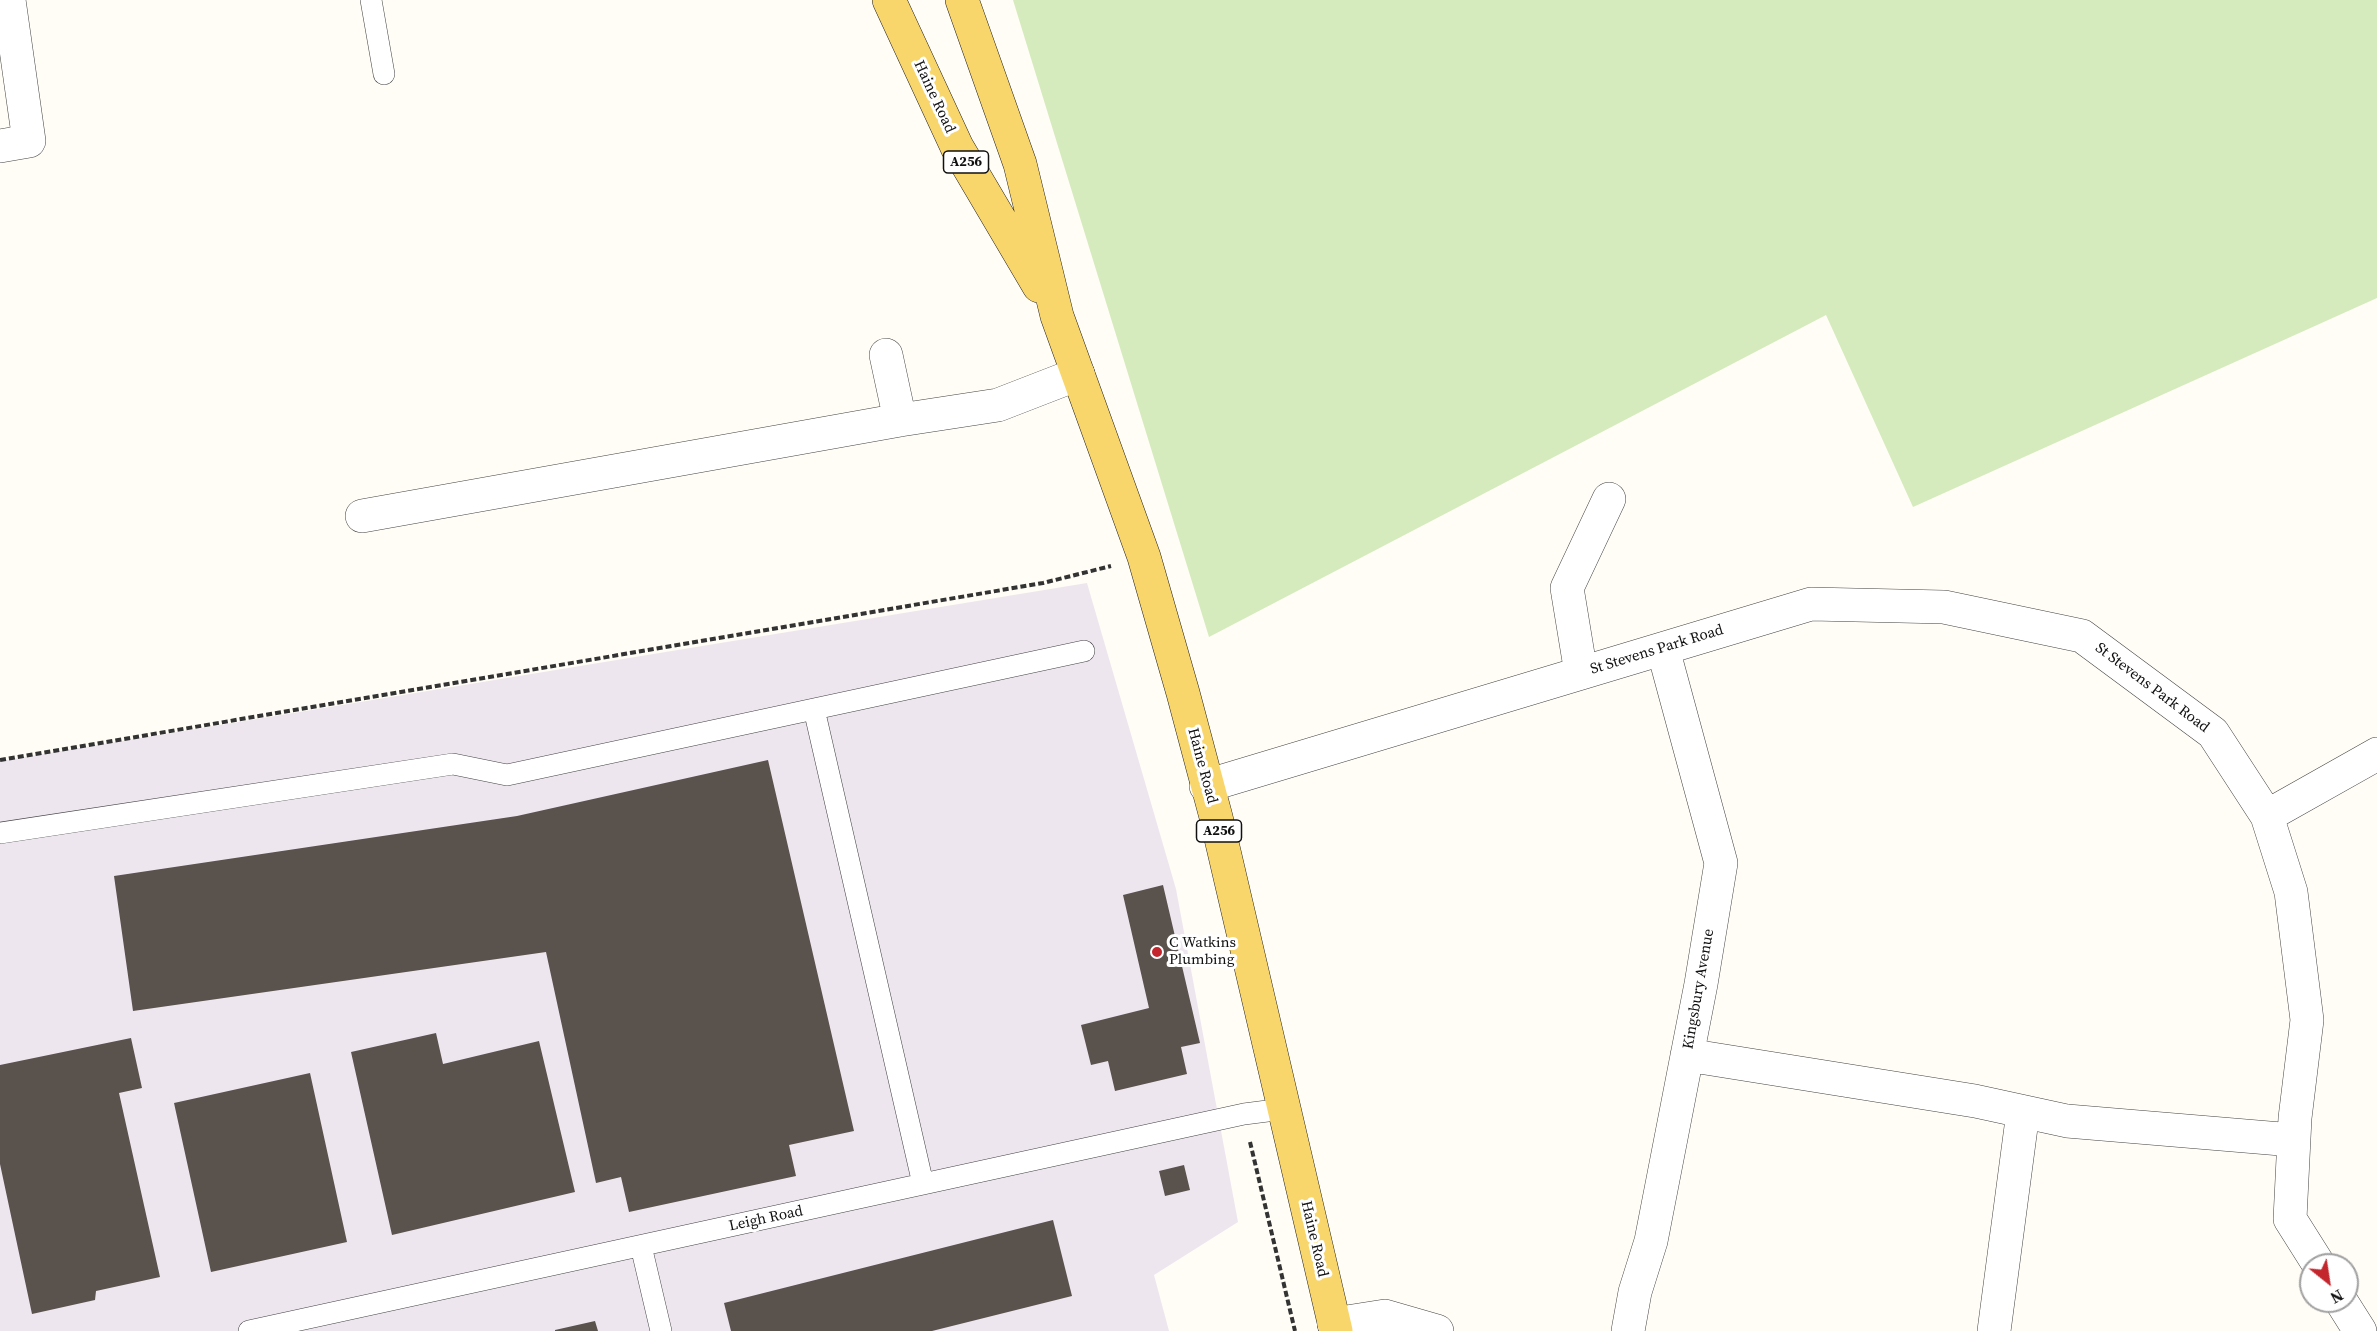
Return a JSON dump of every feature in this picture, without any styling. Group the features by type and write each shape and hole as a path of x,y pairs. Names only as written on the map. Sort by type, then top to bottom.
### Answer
{"main road":[{"name":"Haine Road","path":"889,0 957,147 1057,316"},
{"name":"Haine Road","path":"962,0 1020,164 1057,316 1144,557 1216,818 1335,1328"}],"street":[{"path":"0,146 29,141 9,0"},
{"path":"886,355 900,420"},
{"path":"362,516 900,420 998,405 1078,374"},
{"name":"St Stevens Park Road","path":"1581,673 1567,588 1608,499"},
{"name":"St Stevens Park Road","path":"1206,786 1811,604 1944,607 2082,636 2213,733 2267,816 2292,892 2307,1020 2294,1140 2290,1219 2311,1253"},
{"name":"Kingsbury Avenue","path":"1628,1331 1635,1292 1651,1241 1721,862 1663,649"},
{"path":"2267,816 2377,754"},
{"path":"1687,1055 1964,1099 2067,1121 2294,1140"},
{"path":"1995,1331 2023,1112"},
{"path":"2349,1313 2360,1331"},
{"path":"1335,1328 1385,1316 1437,1331"}],"lane":[{"path":"371,0 384,74"},
{"path":"0,833 453,764 507,775 1084,651"},
{"path":"814,709 923,1184"},
{"name":"Leigh Road","path":"249,1331 1244,1114 1283,1108"},
{"path":"641,1246 661,1331"}],"path":[{"path":"0,760 1043,583 1144,557"},
{"path":"1244,1114 1295,1331"}],"shaded area":[{"path":"1087,583 1176,889 1238,1222 1154,1275 1169,1331 0,1331 0,761"}],"green space":[{"path":"1013,0 2377,0 2377,298 1913,507 1826,315 1209,637"}],"building":[{"path":"768,760 854,1131 789,1145 796,1176 629,1212 621,1177 596,1183 546,952 133,1011 114,876 517,816"},
{"name":"C Watkins Plumbing","path":"1163,885 1200,1043 1181,1047 1187,1074 1115,1091 1108,1061 1091,1065 1081,1025 1149,1008 1123,895"},
{"path":"436,1033 443,1064 539,1041 575,1192 392,1235 351,1052"},
{"path":"131,1038 142,1088 119,1093 160,1277 96,1291 95,1300 32,1314 0,1164 0,1065"},
{"path":"310,1073 347,1242 211,1272 174,1103"},
{"path":"1184,1165 1190,1190 1165,1196 1159,1171"},
{"path":"1053,1220 1072,1296 932,1331 731,1331 724,1303"},
{"path":"595,1321 598,1331 555,1331 555,1330"}],"place":[{"name":"C Watkins Plumbing","path":"1157,952"}]}
